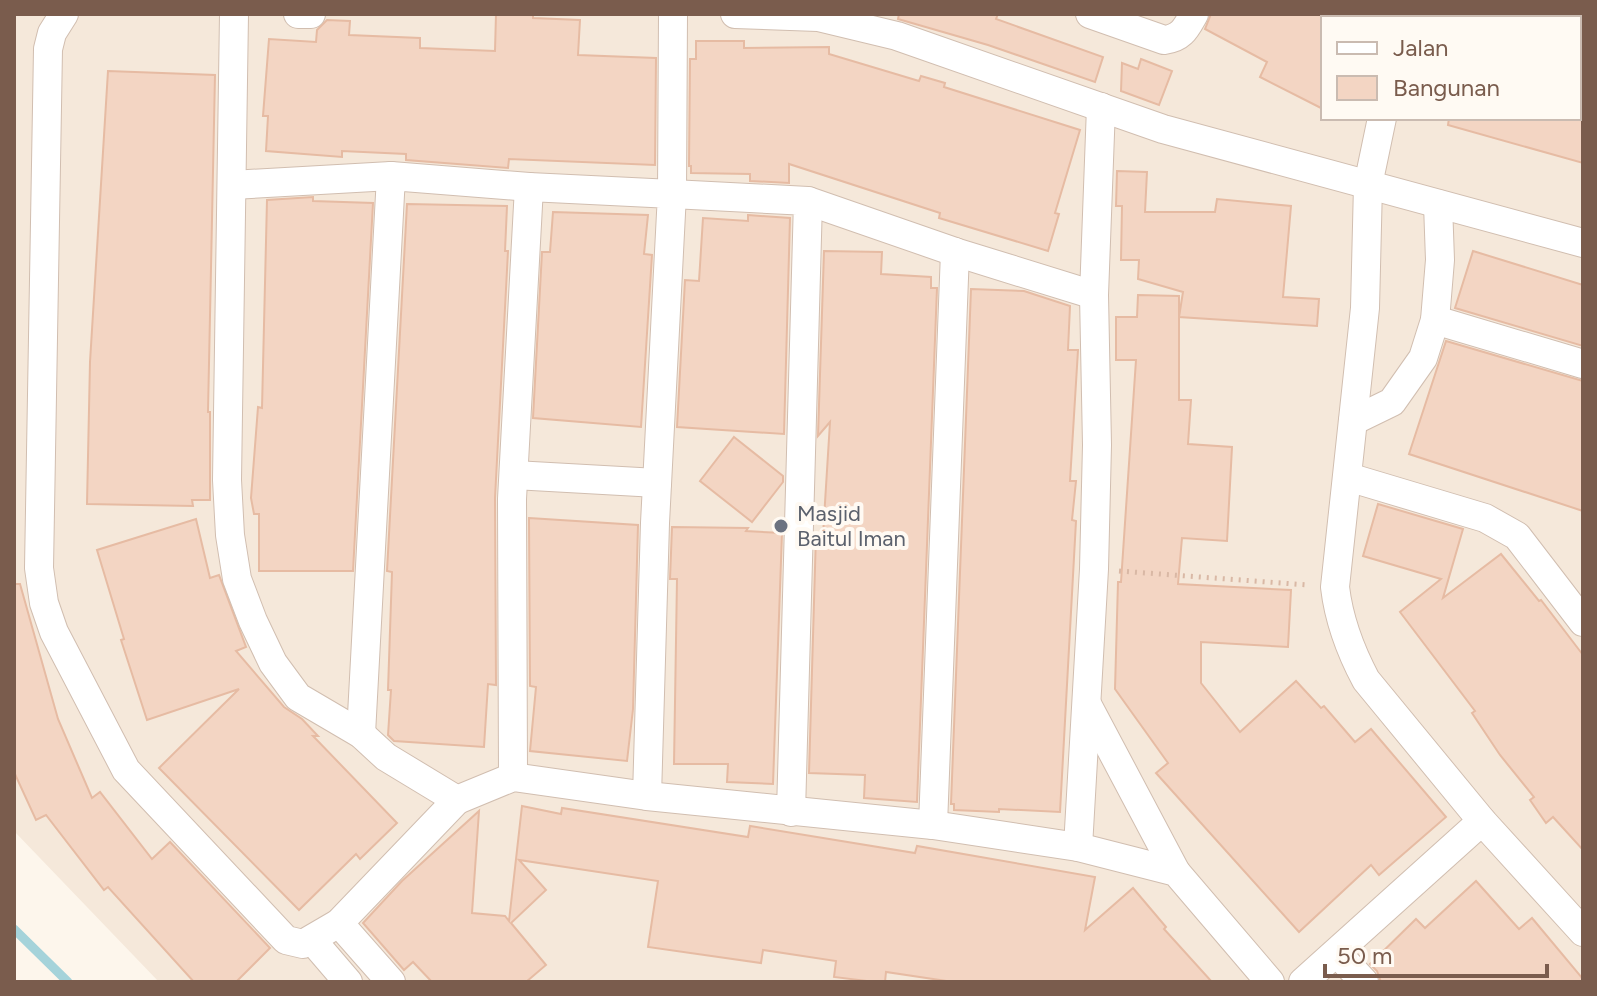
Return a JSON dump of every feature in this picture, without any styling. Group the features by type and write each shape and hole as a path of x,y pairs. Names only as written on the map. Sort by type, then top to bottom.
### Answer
{"street":[{"path":"64,14 52,33 48,49 39,568 44,603 54,632 126,770 286,940 303,944 339,923 457,800 513,777 647,796 933,825 1078,847 1176,872"},
{"path":"234,14 227,480 230,535 237,579 273,663 298,697 361,734 386,757 457,800"},
{"path":"298,14 309,14"},
{"path":"647,796 657,483 672,194 673,14"},
{"path":"735,14 818,17 868,28 1163,129 1583,243"},
{"path":"1090,14 1164,40 1174,39 1185,32 1194,14"},
{"path":"1078,847 1094,569 1097,445 1094,295 1101,107"},
{"path":"1382,120 1368,185 1365,308 1335,587 1337,610 1366,680 1482,821 1583,932"},
{"path":"232,185 391,176 529,187 808,201 955,252 1094,295"},
{"path":"361,734 391,176"},
{"path":"513,777 514,475 529,187"},
{"path":"791,812 808,201"},
{"path":"1353,421 1392,402 1423,358 1435,320 1440,260 1438,204"},
{"path":"933,825 955,252"},
{"path":"1435,320 1583,364"},
{"path":"514,475 657,483"},
{"path":"1348,477 1485,518 1510,530 1582,620"},
{"path":"1087,706 1176,872 1270,982"},
{"path":"1303,982 1482,821"},
{"path":"339,923 391,982"},
{"path":"312,940 348,982"},
{"path":"1337,953 1364,982"}],"path":[{"path":"1094,569 1335,587"}],"shaded area":[{"path":"14,14 1583,14 1583,982 159,982 14,831"}],"building":[{"path":"496,14 533,14 533,18 580,20 578,55 656,58 655,165 509,159 508,168 406,160 406,154 342,151 342,157 266,151 268,116 263,116 269,39 316,42 317,30 327,20 350,21 349,35 420,38 420,48 495,51"},
{"path":"899,14 998,14 996,19 1103,57 1095,82 988,45 898,19"},
{"path":"1211,14 1323,14 1321,108 1260,77 1267,62 1205,29"},
{"path":"696,41 744,41 744,48 829,47 829,54 919,81 921,76 945,83 944,87 1080,130 1055,213 1059,214 1048,251 939,218 940,213 789,164 789,183 750,181 750,174 691,173 690,59 696,59"},
{"path":"1141,59 1172,71 1159,105 1121,91 1122,63 1138,69"},
{"path":"108,71 215,75 208,412 210,500 192,500 193,506 87,504 90,362"},
{"path":"1583,118 1583,163 1448,125 1449,120"},
{"path":"1117,171 1147,172 1145,212 1215,212 1217,199 1291,206 1283,297 1319,299 1317,326 1179,317 1183,292 1138,279 1139,260 1121,260 1122,206 1116,206"},
{"path":"313,197 313,201 373,203 353,571 259,571 259,514 254,514 251,498 258,407 262,408 267,200"},
{"path":"407,204 507,206 505,251 508,251 495,498 496,685 488,684 484,747 394,741 388,735 392,572 387,571"},
{"path":"553,212 648,215 644,254 652,255 641,427 533,418 542,252 550,252"},
{"path":"748,215 790,218 784,434 677,427 685,280 699,281 703,218 748,221"},
{"path":"824,251 882,252 881,274 931,277 931,288 937,288 917,802 864,798 865,775 809,773 816,534 823,535 830,422 818,436"},
{"path":"1473,251 1583,285 1583,346 1455,308"},
{"path":"971,289 1024,291 1070,306 1068,350 1078,350 1070,481 1076,481 1072,520 1076,521 1060,812 954,810 954,804 951,804"},
{"path":"1138,295 1179,296 1179,400 1191,400 1188,444 1232,447 1227,541 1182,538 1178,584 1291,590 1288,647 1201,642 1201,683 1240,732 1296,681 1321,708 1324,706 1355,742 1371,729 1446,817 1379,875 1371,865 1299,932 1156,773 1168,763 1115,689 1118,582 1121,582 1136,360 1116,360 1116,317 1137,317"},
{"path":"1446,341 1583,381 1583,511 1409,454"},
{"path":"734,437 783,476 783,482 752,522 700,481"},
{"path":"1378,504 1463,529 1443,598 1501,554 1583,655 1583,850 1553,817 1546,823 1530,800 1534,797 1500,755 1472,713 1475,711 1400,612 1441,579 1363,556"},
{"path":"529,518 638,525 633,709 627,761 530,751 536,687 530,686"},
{"path":"196,519 210,578 219,575 246,647 236,651 284,707 302,719 318,736 313,736 397,823 360,859 356,854 299,910 159,768 239,689 147,720 97,550"},
{"path":"672,527 748,528 746,531 782,533 773,784 727,782 728,764 674,764 677,579 670,579"},
{"path":"14,584 20,584 58,719 92,798 100,792 152,859 170,842 270,948 236,982 194,982 108,887 104,890 46,815 36,820 14,772"},
{"path":"522,806 561,814 562,808 748,837 750,826 915,853 917,846 1095,877 1085,930 1133,888 1166,927 1164,929 1212,982 953,982 886,972 885,982 875,982 834,977 836,961 763,950 761,963 648,947 658,881 519,860 546,890 511,923 546,965 526,982 432,982 413,962 404,970 363,923 402,881 479,811 472,913 505,916 509,921"},
{"path":"1476,881 1519,929 1532,918 1583,982 1381,982 1370,964 1416,919 1425,928"}],"waterway":[{"path":"14,929 68,982"}],"place":[{"name":"Masjid Baitul Iman","path":"781,526"}]}
